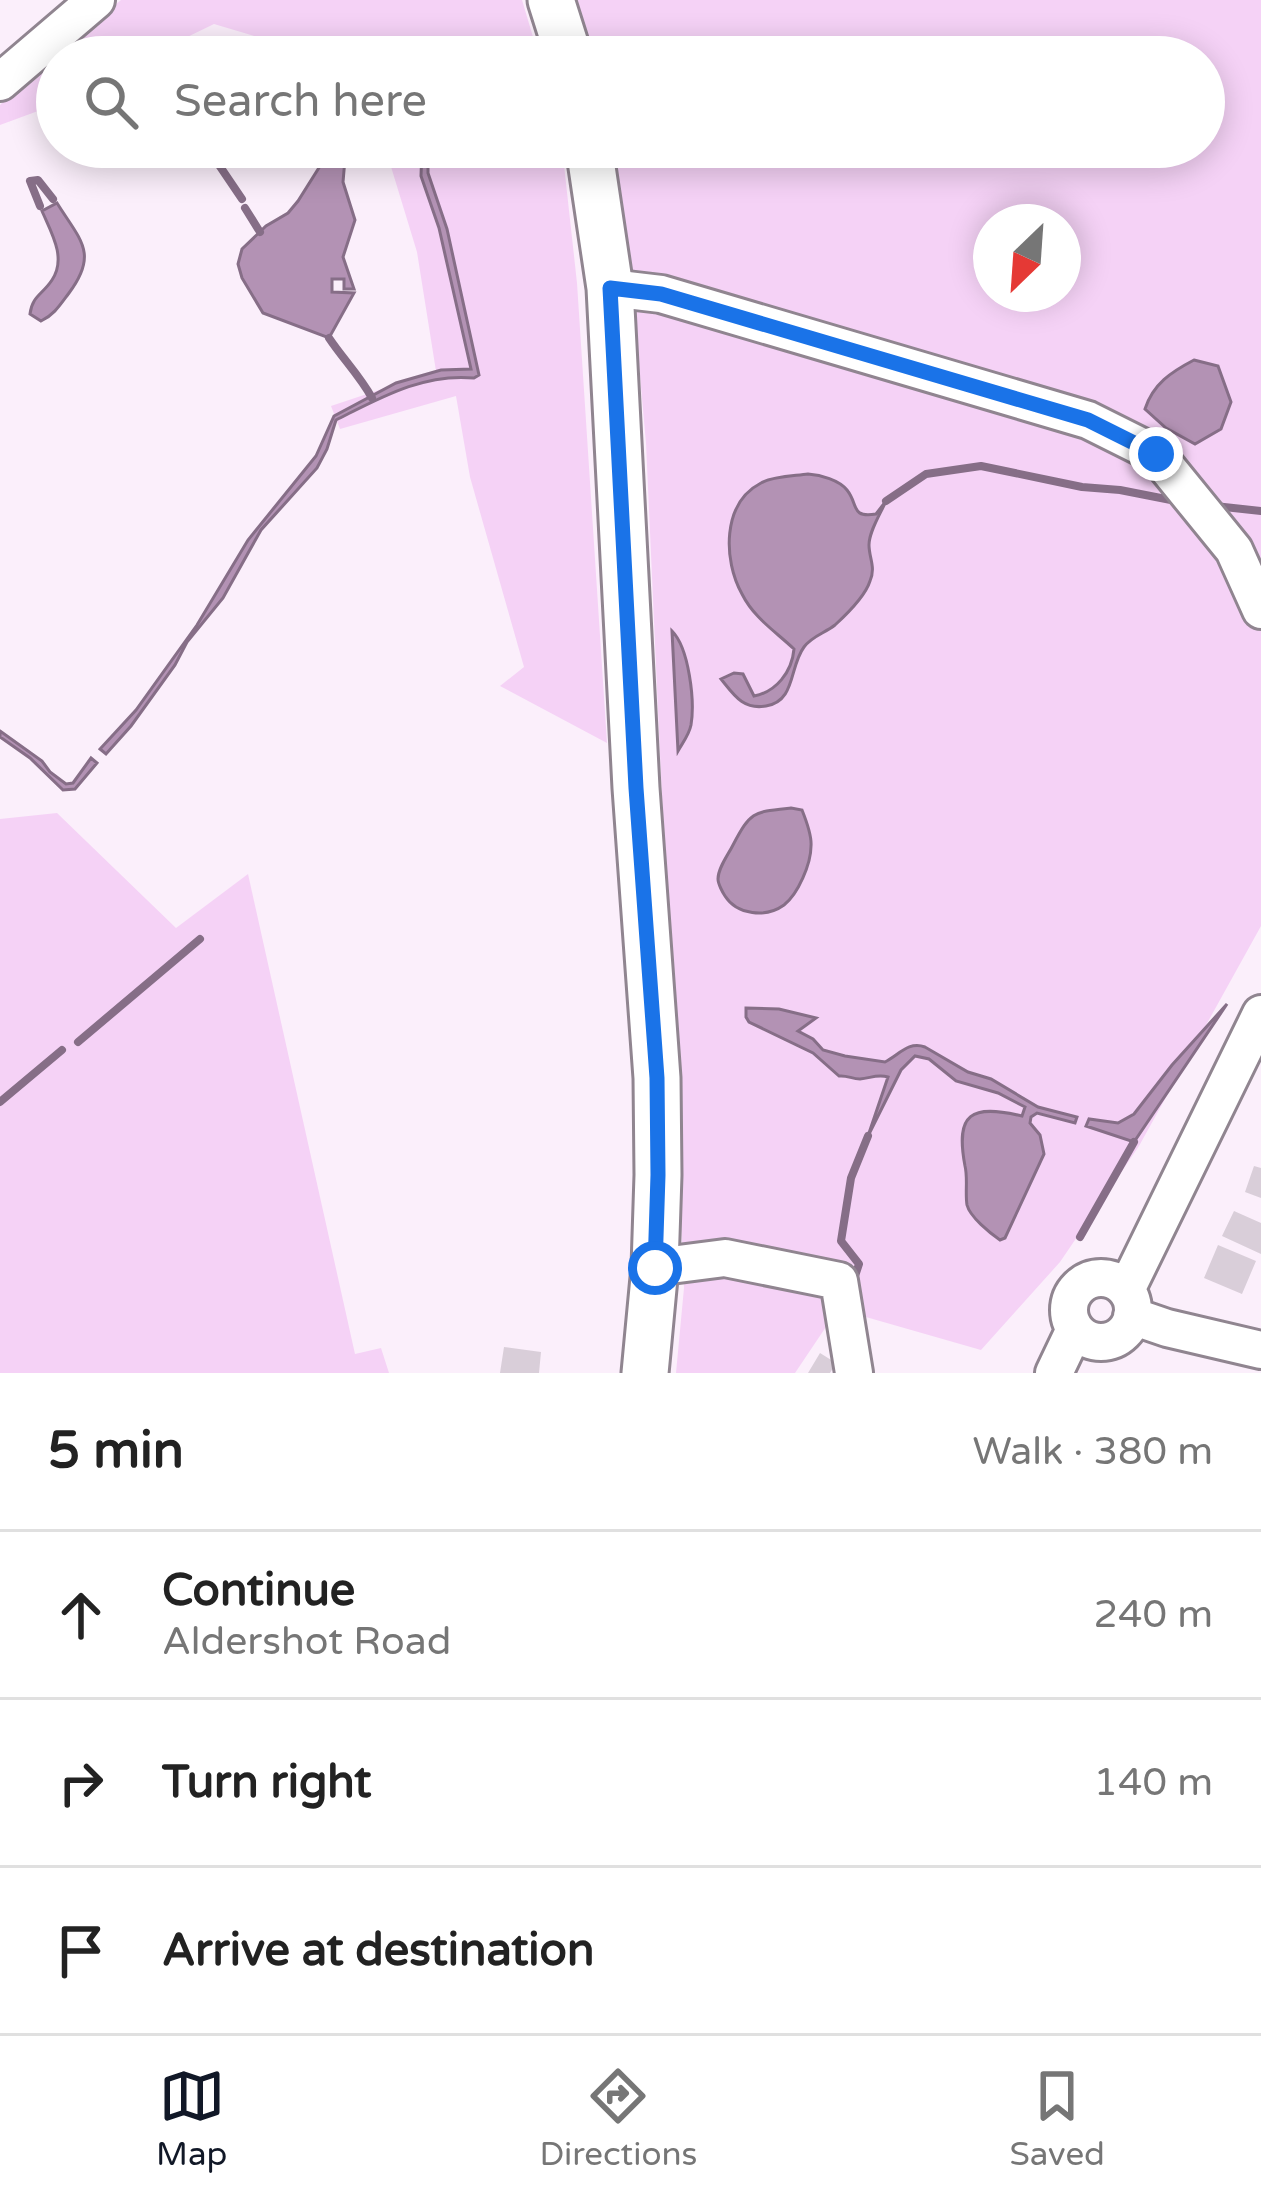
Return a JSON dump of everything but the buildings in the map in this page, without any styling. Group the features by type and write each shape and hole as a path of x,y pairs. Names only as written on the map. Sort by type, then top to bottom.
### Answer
{"main road":[{"path":"551,0 562,36"},
{"path":"592,168 610,288 657,1078 655,1268 645,1373"}],"street":[{"path":"54,36 96,0"},
{"path":"0,82 36,51"},
{"path":"610,288 661,294 1088,420 1156,454 1234,550 1261,610"},
{"path":"1261,1014 1132,1282 1129,1303 1122,1335 1102,1343 1082,1337 1070,1321 1070,1300 1082,1284 1101,1278 1110,1280 1129,1303 1167,1328 1261,1350"},
{"path":"655,1268 725,1258 839,1281 854,1373"},
{"path":"1054,1373 1075,1329"}],"shaded area":[{"path":"121,0 522,0 533,36 254,36 214,24 189,36 77,36"},
{"path":"573,0 1261,0 1261,926 1139,1146 1060,1262 981,1350 838,1309 795,1373 676,1373 684,1288 646,443 631,275 613,168 1225,168 1225,36 584,36"},
{"path":"36,70 36,112 0,125 0,105"},
{"path":"319,168 344,168 343,182 355,220 343,257 354,289 344,289 344,279 332,279 332,292 354,293 329,338 263,313 238,264 242,249 298,201"},
{"path":"391,168 564,168 577,283 607,743 500,686 524,667 470,477 456,396 340,429 331,406 436,371 417,252"},
{"path":"421,168 428,168 447,229 479,375 420,383 336,420 317,468 261,530 223,598 106,754 100,749 136,710 197,625 248,540 316,456 334,416 396,383 441,370 471,369 439,228"},
{"path":"57,203 79,237 83,267 69,293 41,321 30,314 31,308 52,280 58,263 42,211"},
{"path":"1194,360 1218,366 1231,402 1221,429 1195,444 1145,409 1164,380"},
{"path":"808,474 844,486 862,514 876,514 886,501 870,540 872,576 850,610 804,647 782,697 766,706 751,706 721,679 743,674 754,696 762,694 782,680 794,649 742,594 729,549 733,518 748,492 761,483"},
{"path":"672,631 687,662 692,703 690,729 678,751"},
{"path":"0,731 66,784 73,783 91,758 97,763 75,789 63,790 0,737"},
{"path":"802,810 811,842 799,886 784,905 769,912 737,907 725,896 718,875 739,834 761,812"},
{"path":"57,813 176,928 248,874 355,1354 381,1348 389,1373 0,1373 0,819"},
{"path":"1227,1004 1134,1142 1086,1126 1089,1119 1118,1123 1134,1114"},
{"path":"746,1008 779,1009 816,1018 798,1031 823,1050 845,1056 885,1062 909,1047 925,1047 1038,1107 1077,1117 1075,1123 1037,1113 1031,1117 1044,1154 1000,1240 976,1220 967,1205 963,1134 965,1124 979,1113 1022,1116 1025,1107 956,1081 929,1059 915,1056 901,1070 868,1136 888,1077 839,1076 813,1053 749,1022"}],"waterway":[{"path":"221,168 242,199"},
{"path":"40,206 30,181 38,180 53,199"},
{"path":"245,208 260,232"},
{"path":"329,338 372,398"},
{"path":"886,501 926,474 981,466 1176,501"},
{"path":"1215,506 1261,511"},
{"path":"78,1042 200,939"},
{"path":"0,1102 62,1050"},
{"path":"852,1285 859,1264 841,1241 851,1178 868,1136"},
{"path":"1080,1237 1134,1142"}],"route":[{"path":"655,1268 657,1078 636,788 610,288 661,294 1088,420 1156,454"}]}
